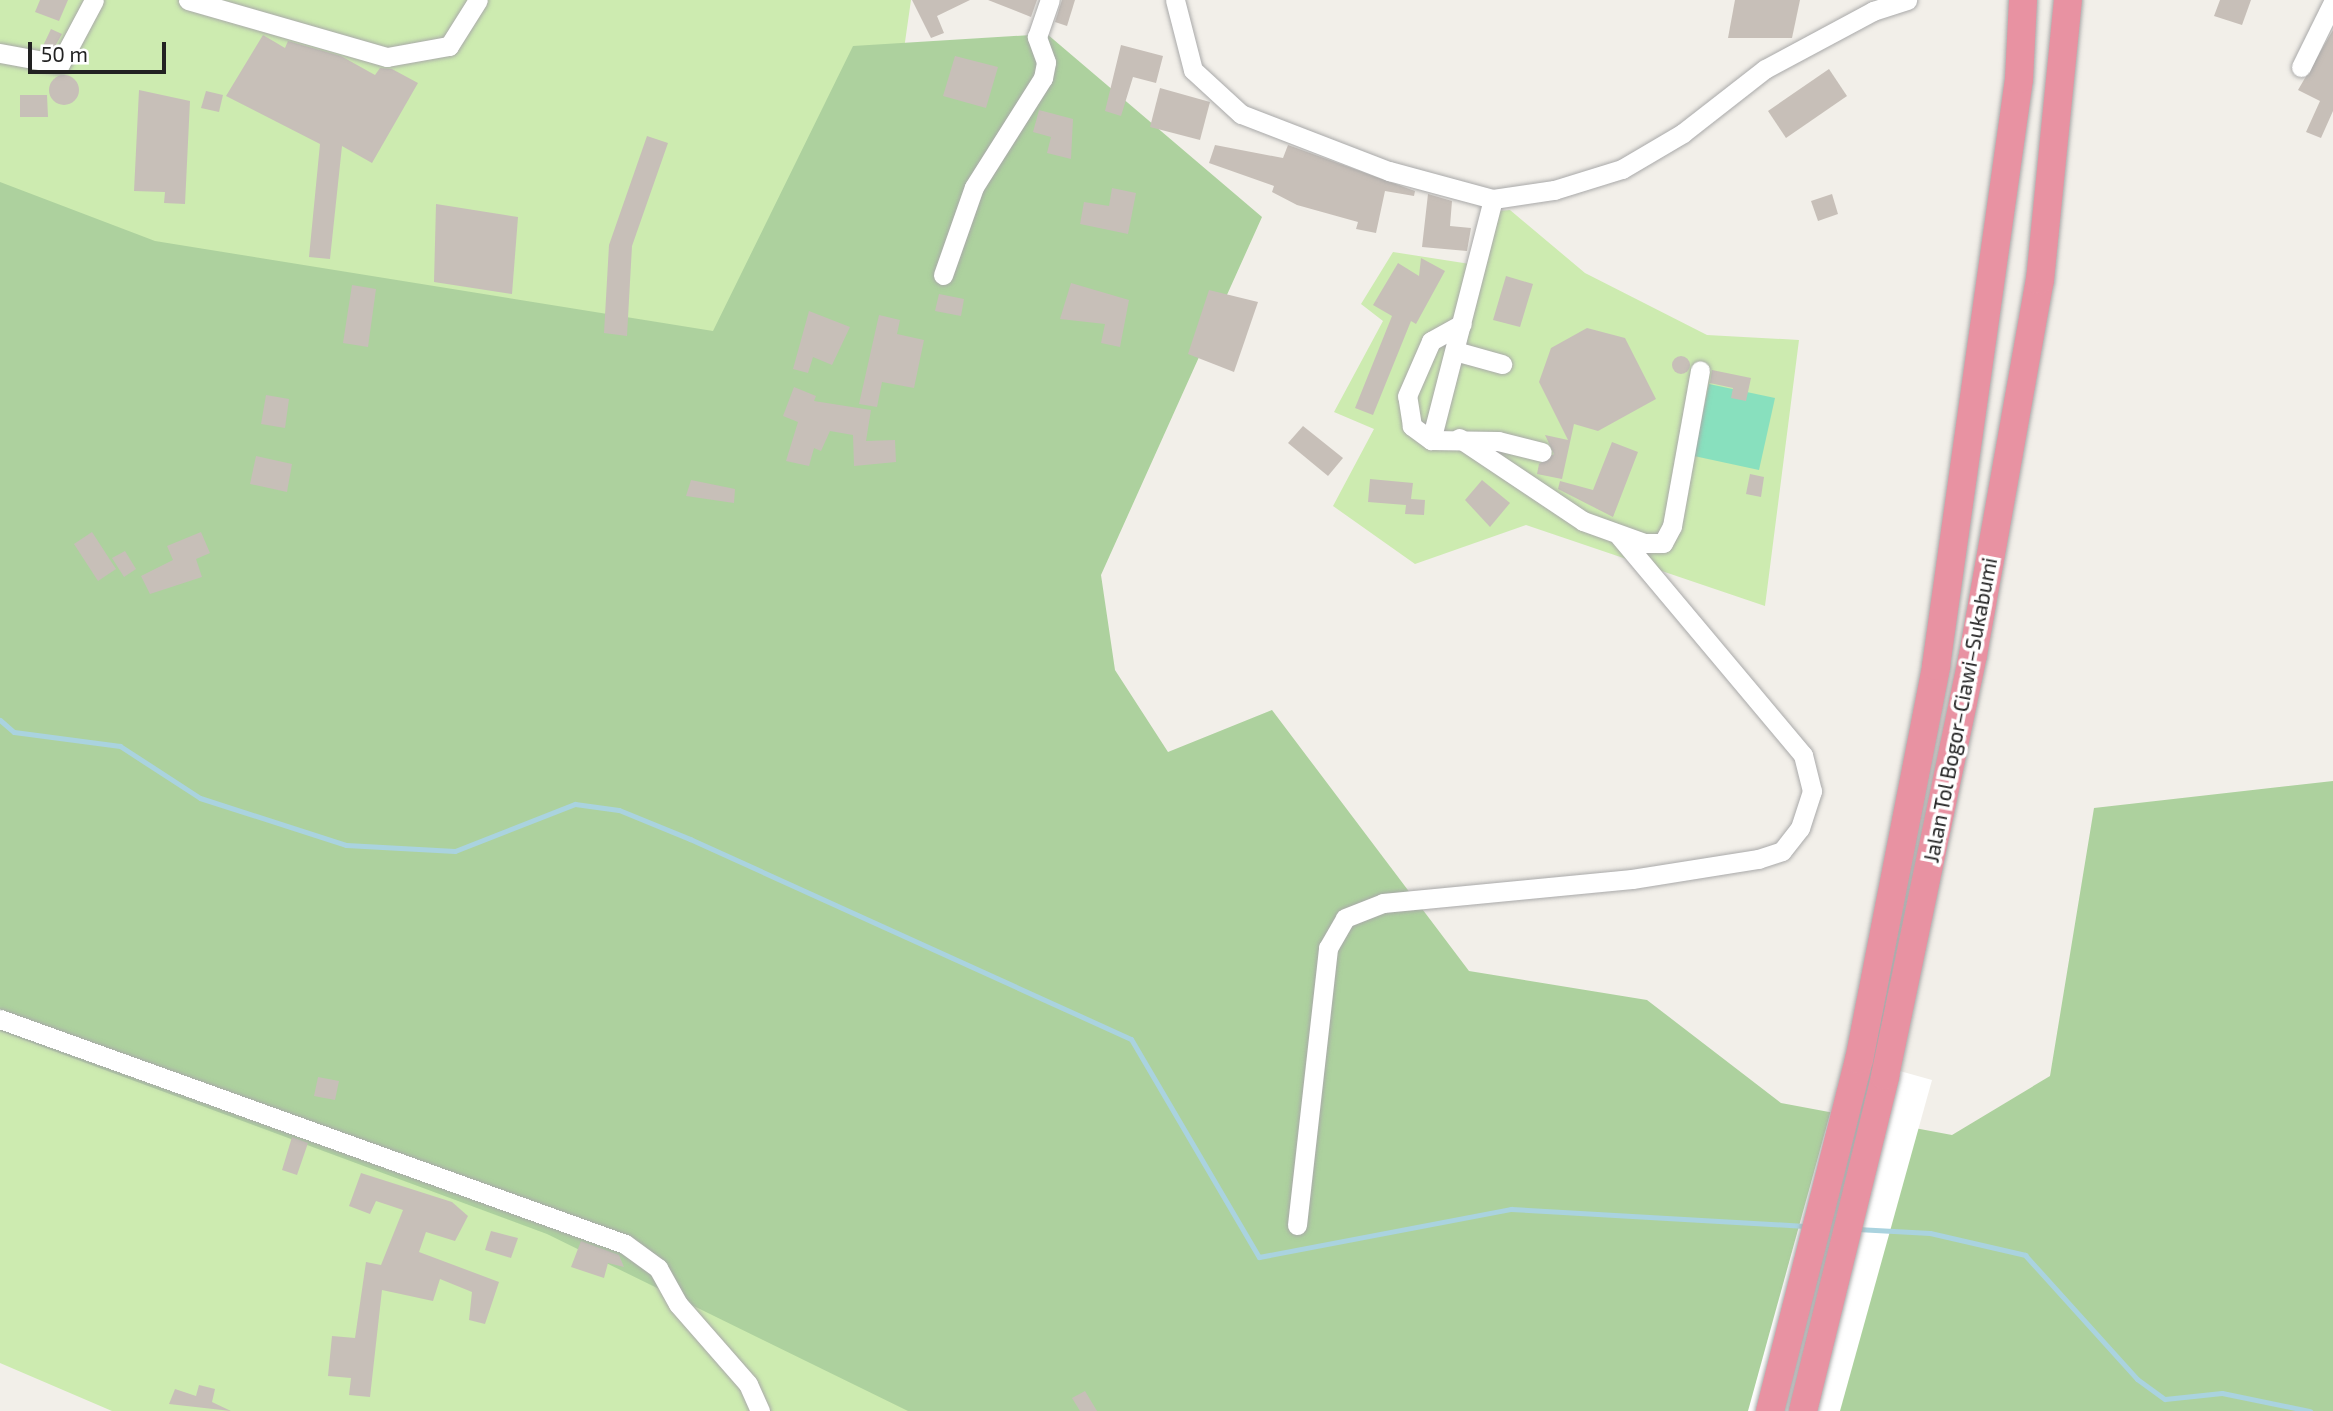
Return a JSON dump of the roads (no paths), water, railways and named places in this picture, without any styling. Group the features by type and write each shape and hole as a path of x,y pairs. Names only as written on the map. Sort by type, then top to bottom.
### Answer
{"highway":[{"name":"Jalan Tol Bogor–Ciawi–Sukabumi","path":"1770,1411 1859,1060 1936,666 2019,79 2023,0"},
{"name":"Jalan Tol Bogor–Ciawi–Sukabumi","path":"1803,1411 1885,1076 1973,655 2040,280 2068,0"}],"street":[{"path":"0,53 60,64 94,0"},
{"path":"188,0 352,51 404,57 449,46 478,0"},
{"path":"943,275 974,187 1043,78 1046,62 1037,37 1050,0"},
{"path":"1175,0 1188,61 1214,96 1241,114 1409,178 1493,199 1555,190 1634,163 1765,69 1872,11 1907,0"},
{"path":"2301,67 2333,2"},
{"path":"1431,440 1493,199"},
{"path":"1462,324 1431,341 1407,396 1412,426 1431,440 1459,439 1542,452"},
{"path":"1455,351 1502,364"},
{"path":"1459,439 1541,497 1619,536 1658,544 1670,534 1700,370"},
{"path":"1297,1226 1328,948 1345,918 1383,903 1632,879 1758,859 1782,851 1800,828 1812,791 1802,755 1619,536"},
{"path":"0,1019 625,1244 659,1268 678,1304 748,1384 760,1411"}],"waterway":[{"path":"0,720 14,732 120,746 200,798 346,845 455,851 575,804 619,810 690,839 1131,1039 1259,1257 1511,1209 1809,1226"},
{"path":"1857,1229 1930,1233 2025,1255 2137,1379 2165,1399 2222,1393 2310,1411"}]}
